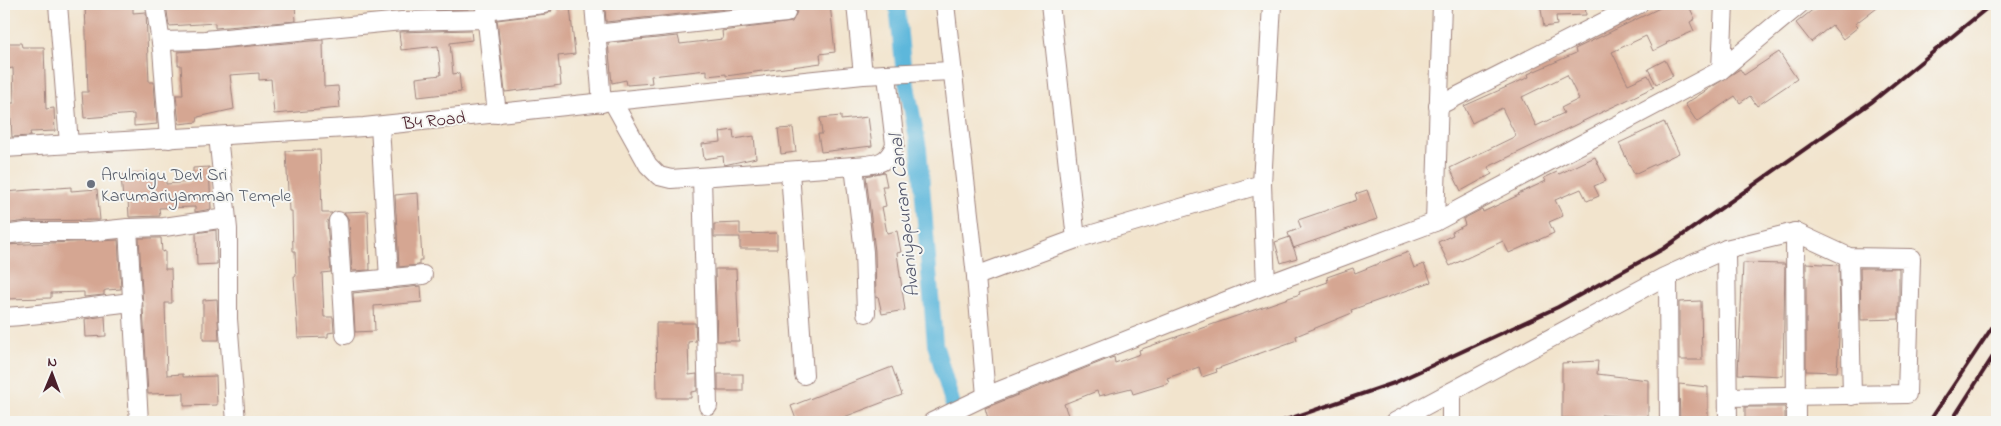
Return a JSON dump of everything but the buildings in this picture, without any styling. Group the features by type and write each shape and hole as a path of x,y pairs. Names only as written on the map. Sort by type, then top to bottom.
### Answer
{"street":[{"path":"58,4 69,144"},
{"path":"155,4 161,41 169,139"},
{"path":"161,41 205,40 402,21 544,4"},
{"path":"594,4 596,34 608,103 648,165 659,176 671,179 854,166 876,164 885,160 891,155 894,144 890,76"},
{"path":"856,4 863,76"},
{"path":"945,4 976,276 986,396"},
{"path":"1050,4 1076,239"},
{"path":"1266,285 1262,184 1272,4"},
{"path":"1435,222 1442,4"},
{"path":"1438,106 1639,4"},
{"path":"1721,70 1724,4"},
{"path":"936,421 986,396 1266,285 1435,222 1721,70 1800,4"},
{"path":"485,11 497,114"},
{"path":"596,34 786,13"},
{"name":"B4 Road","path":"4,148 380,126 863,76 890,76 952,71"},
{"path":"380,126 389,279"},
{"path":"218,136 228,229 228,319 236,422"},
{"path":"854,166 864,252 866,313"},
{"path":"790,170 804,375"},
{"path":"702,177 708,406"},
{"path":"976,276 1076,239 1262,184"},
{"path":"4,235 26,232 89,232 164,227 226,218"},
{"path":"338,221 345,336"},
{"path":"128,228 140,422"},
{"path":"1795,232 1796,422"},
{"path":"1395,422 1664,276 1726,249 1795,232 1849,257 1911,258 1907,394 1728,397"},
{"path":"1726,249 1728,422"},
{"path":"1849,257 1852,396"},
{"path":"342,283 423,275"},
{"path":"1668,276 1669,422"},
{"path":"4,317 40,315 63,310 134,302"},
{"path":"1451,392 1451,422"}],"waterway":[{"name":"Avaniyapuram Canal","path":"897,4 903,65 919,149 935,344 958,422"}],"railway":[{"path":"1280,422 1394,383 1558,307 1663,249 1873,101 1992,4"},
{"path":"1929,422 1997,320"},
{"path":"1951,422 1997,350"}],"place":[{"name":"Arulmigu Devi Sri Karumariyamman Temple","path":"91,184"}]}
